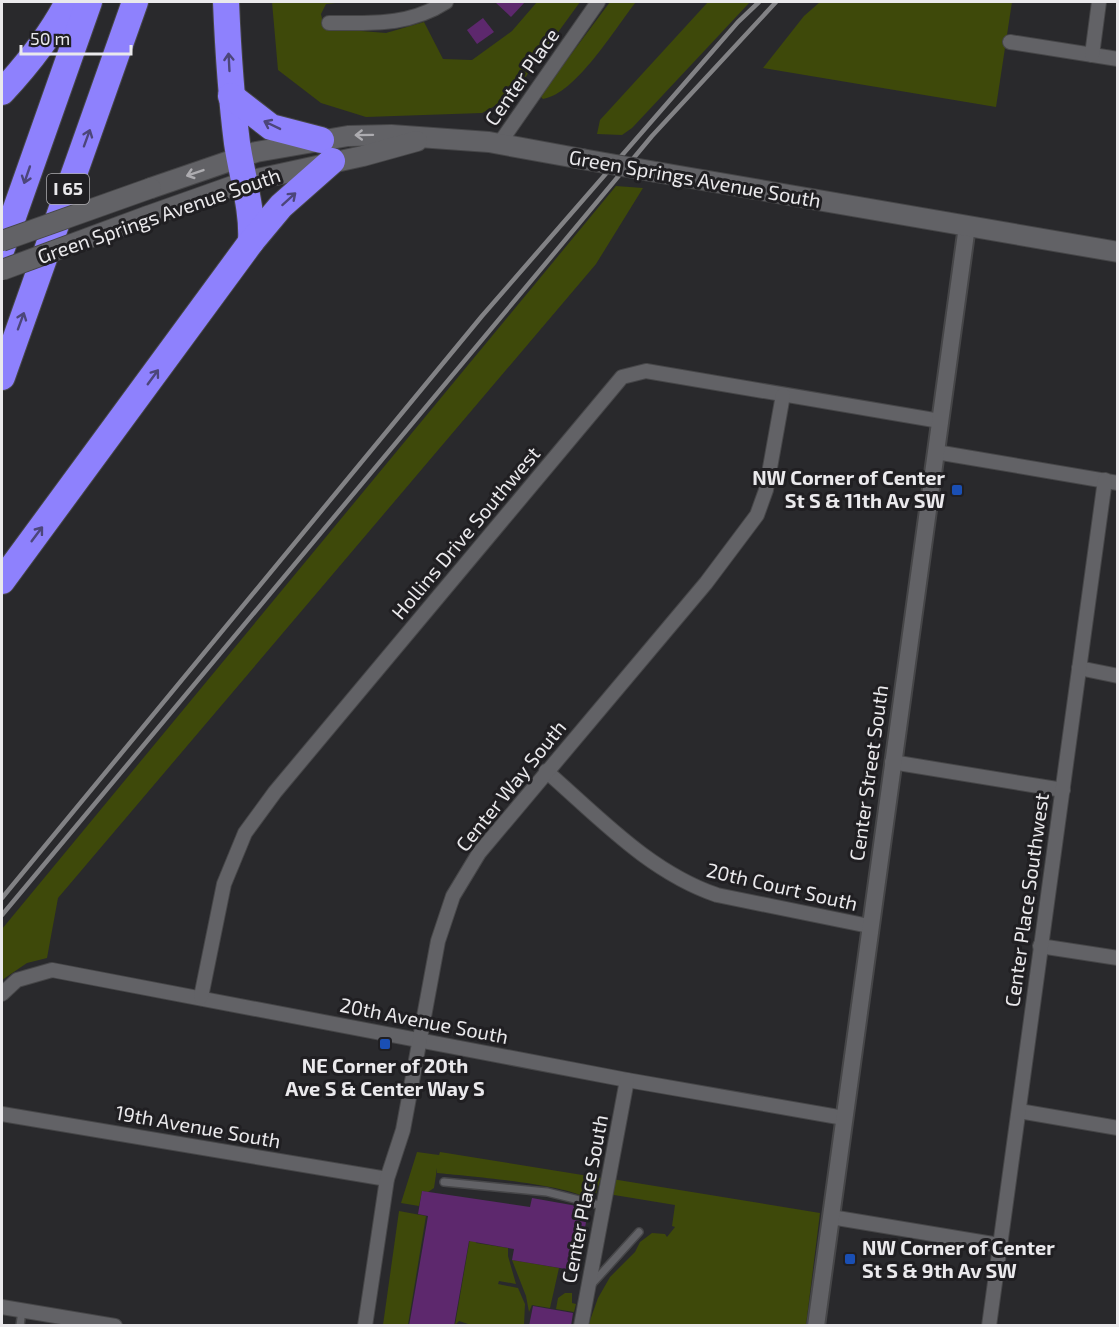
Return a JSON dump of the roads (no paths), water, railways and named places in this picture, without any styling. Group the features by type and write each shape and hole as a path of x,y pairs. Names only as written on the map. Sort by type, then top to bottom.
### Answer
{"highway":[{"path":"2,92 23,69 68,2"},
{"name":"I 65","path":"2,248 89,2"},
{"name":"I 65","path":"2,376 135,2"},
{"path":"226,2 231,96 239,157 253,219 251,242"},
{"path":"2,581 251,242 327,151 271,127 231,96"}],"main road":[{"name":"Green Springs Avenue South","path":"2,270 327,151 348,136 391,135 499,144 1118,252"},
{"name":"Green Springs Avenue South","path":"2,241 239,157 327,151"}],"street":[{"path":"329,23 405,21 446,2"},
{"name":"Center Place","path":"499,144 598,2"},
{"path":"1092,55 1099,2"},
{"path":"1010,42 1118,59"},
{"name":"Center Street South","path":"816,1326 869,926 967,226"},
{"name":"Hollins Drive Southwest","path":"201,997 224,884 244,833 275,792 622,377 646,371 940,421"},
{"name":"Center Way South","path":"365,1326 387,1179 403,1130 438,941 453,896 479,853 706,583 757,515 766,490 783,395"},
{"path":"936,452 1111,482"},
{"name":"Center Place Southwest","path":"989,1326 1079,668 1111,482"},
{"path":"1079,668 1118,676"},
{"path":"892,762 1063,790"},
{"name":"20th Court South","path":"546,771 650,860 698,888 869,926"},
{"path":"1040,946 1118,958"},
{"name":"20th Avenue South","path":"2,994 17,981 52,970 627,1080 844,1118"},
{"name":"Center Place South","path":"581,1326 627,1080"},
{"path":"1018,1111 1118,1128"},
{"name":"19th Avenue South","path":"2,1114 387,1179"},
{"path":"831,1217 999,1245"},
{"path":"2,1307 115,1326"}],"lane":[{"path":"444,1182 547,1192 603,1206"},
{"path":"588,1290 639,1232"},
{"path":"20,1326 22,1310"}],"railway":[{"path":"2,898 482,316 738,22 759,2"},
{"path":"2,915 652,136 776,2"}],"place":[{"name":"NW Corner of Center St S & 11th Av SW","path":"957,490"},
{"name":"NE Corner of 20th Ave S & Center Way S","path":"385,1044"},
{"name":"NW Corner of Center St S & 9th Av SW","path":"850,1259"}]}
